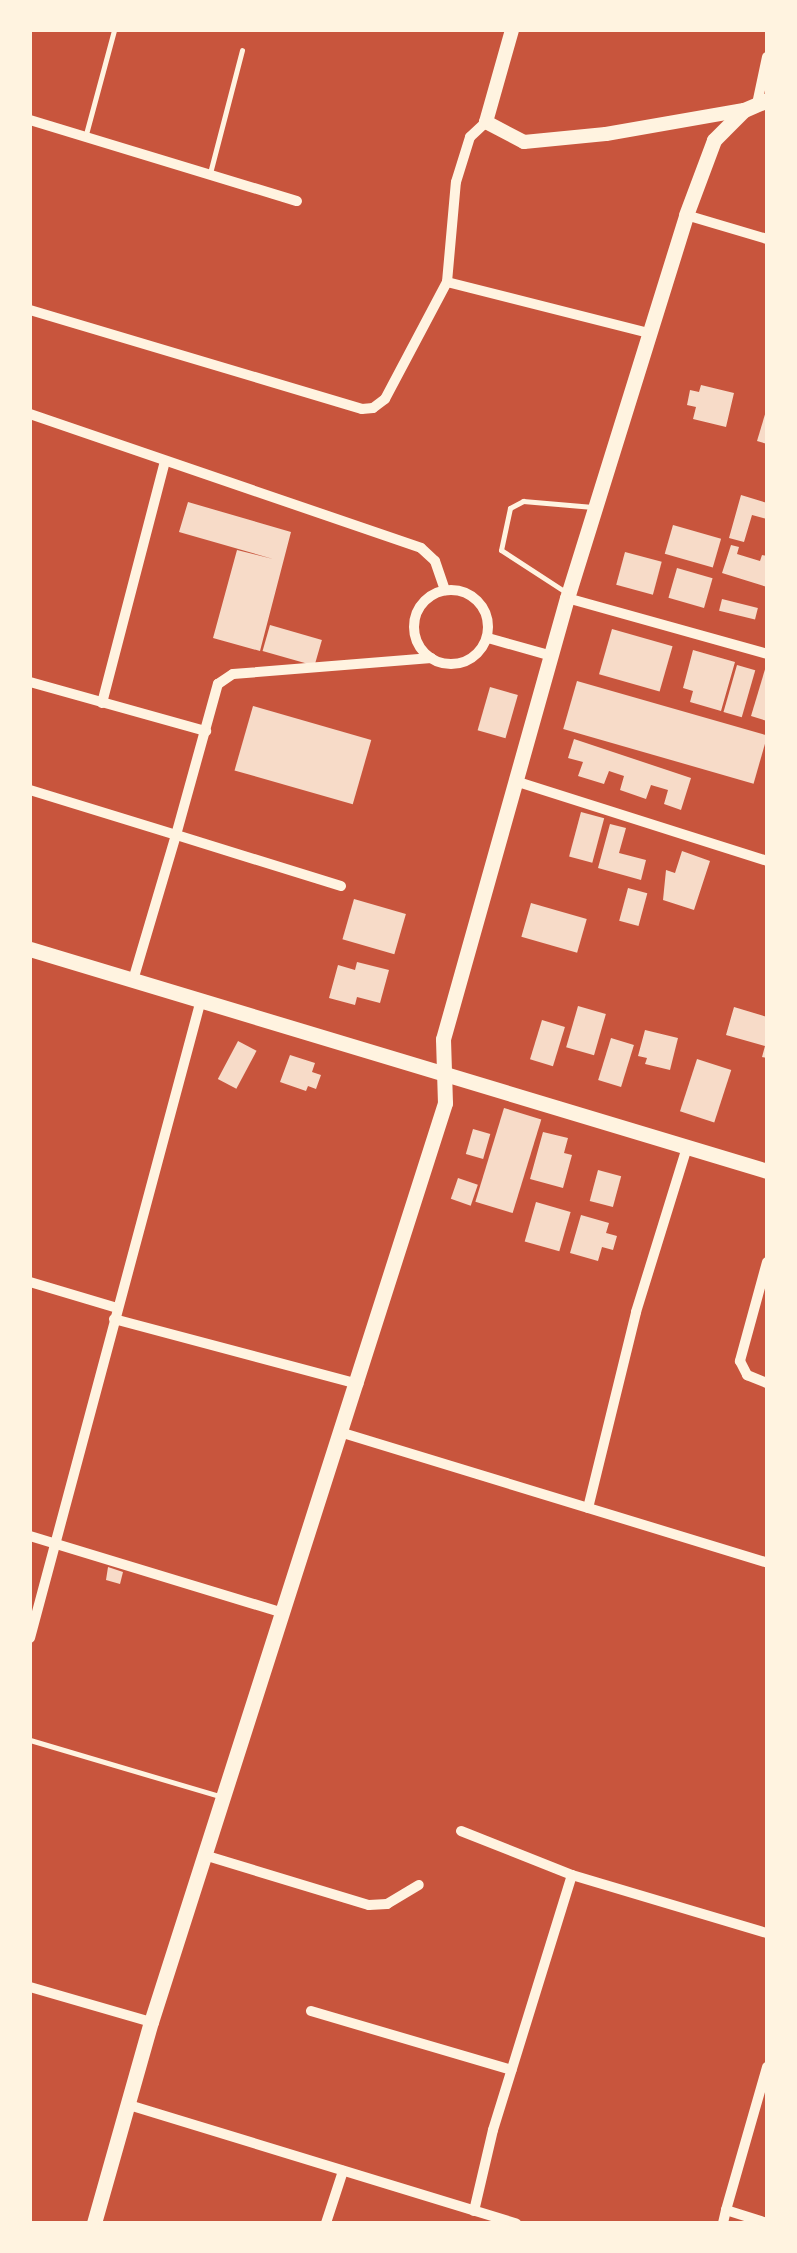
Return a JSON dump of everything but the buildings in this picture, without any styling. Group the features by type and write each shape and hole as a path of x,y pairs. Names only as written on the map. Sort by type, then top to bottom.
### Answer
{"main road":[{"path":"94,2223 151,2022 446,1104 443,1039 568,596 649,333 714,140 756,105"},
{"path":"30,949 767,1171"}],"street":[{"path":"30,310 362,409 386,400 447,282 456,182 470,137 486,122 512,30"},
{"path":"486,122 524,142 606,134 756,105 767,57"},
{"path":"30,120 297,201"},
{"path":"686,215 767,240"},
{"path":"447,282 649,333"},
{"path":"30,414 421,548 436,561 445,590"},
{"path":"102,703 166,462"},
{"path":"133,980 224,676 431,658 447,664 464,662 479,653 488,638 487,613 470,594 445,590 430,596 416,615 416,639 431,658"},
{"path":"568,596 767,654"},
{"path":"488,638 552,656"},
{"path":"30,682 206,731"},
{"path":"515,781 767,861"},
{"path":"30,790 340,886"},
{"path":"30,1638 201,1000"},
{"path":"588,1508 636,1312 687,1147"},
{"path":"767,1262 740,1361 746,1375 767,1383"},
{"path":"30,1282 115,1314 358,1384"},
{"path":"343,1433 767,1563"},
{"path":"30,1536 283,1613"},
{"path":"461,1831 572,1875 767,1933"},
{"path":"204,1855 369,1904 387,1904 419,1885"},
{"path":"474,2212 511,2070 572,1875"},
{"path":"30,1986 151,2022"},
{"path":"311,2012 511,2070"},
{"path":"723,2223 767,2067"},
{"path":"129,2106 516,2223"},
{"path":"326,2223 343,2171"},
{"path":"726,2210 767,2223"}],"lane":[{"path":"85,137 114,30"},
{"path":"210,174 242,50"},
{"path":"568,596 501,550 510,508 523,501 596,507"},
{"path":"30,1740 223,1797"}]}
